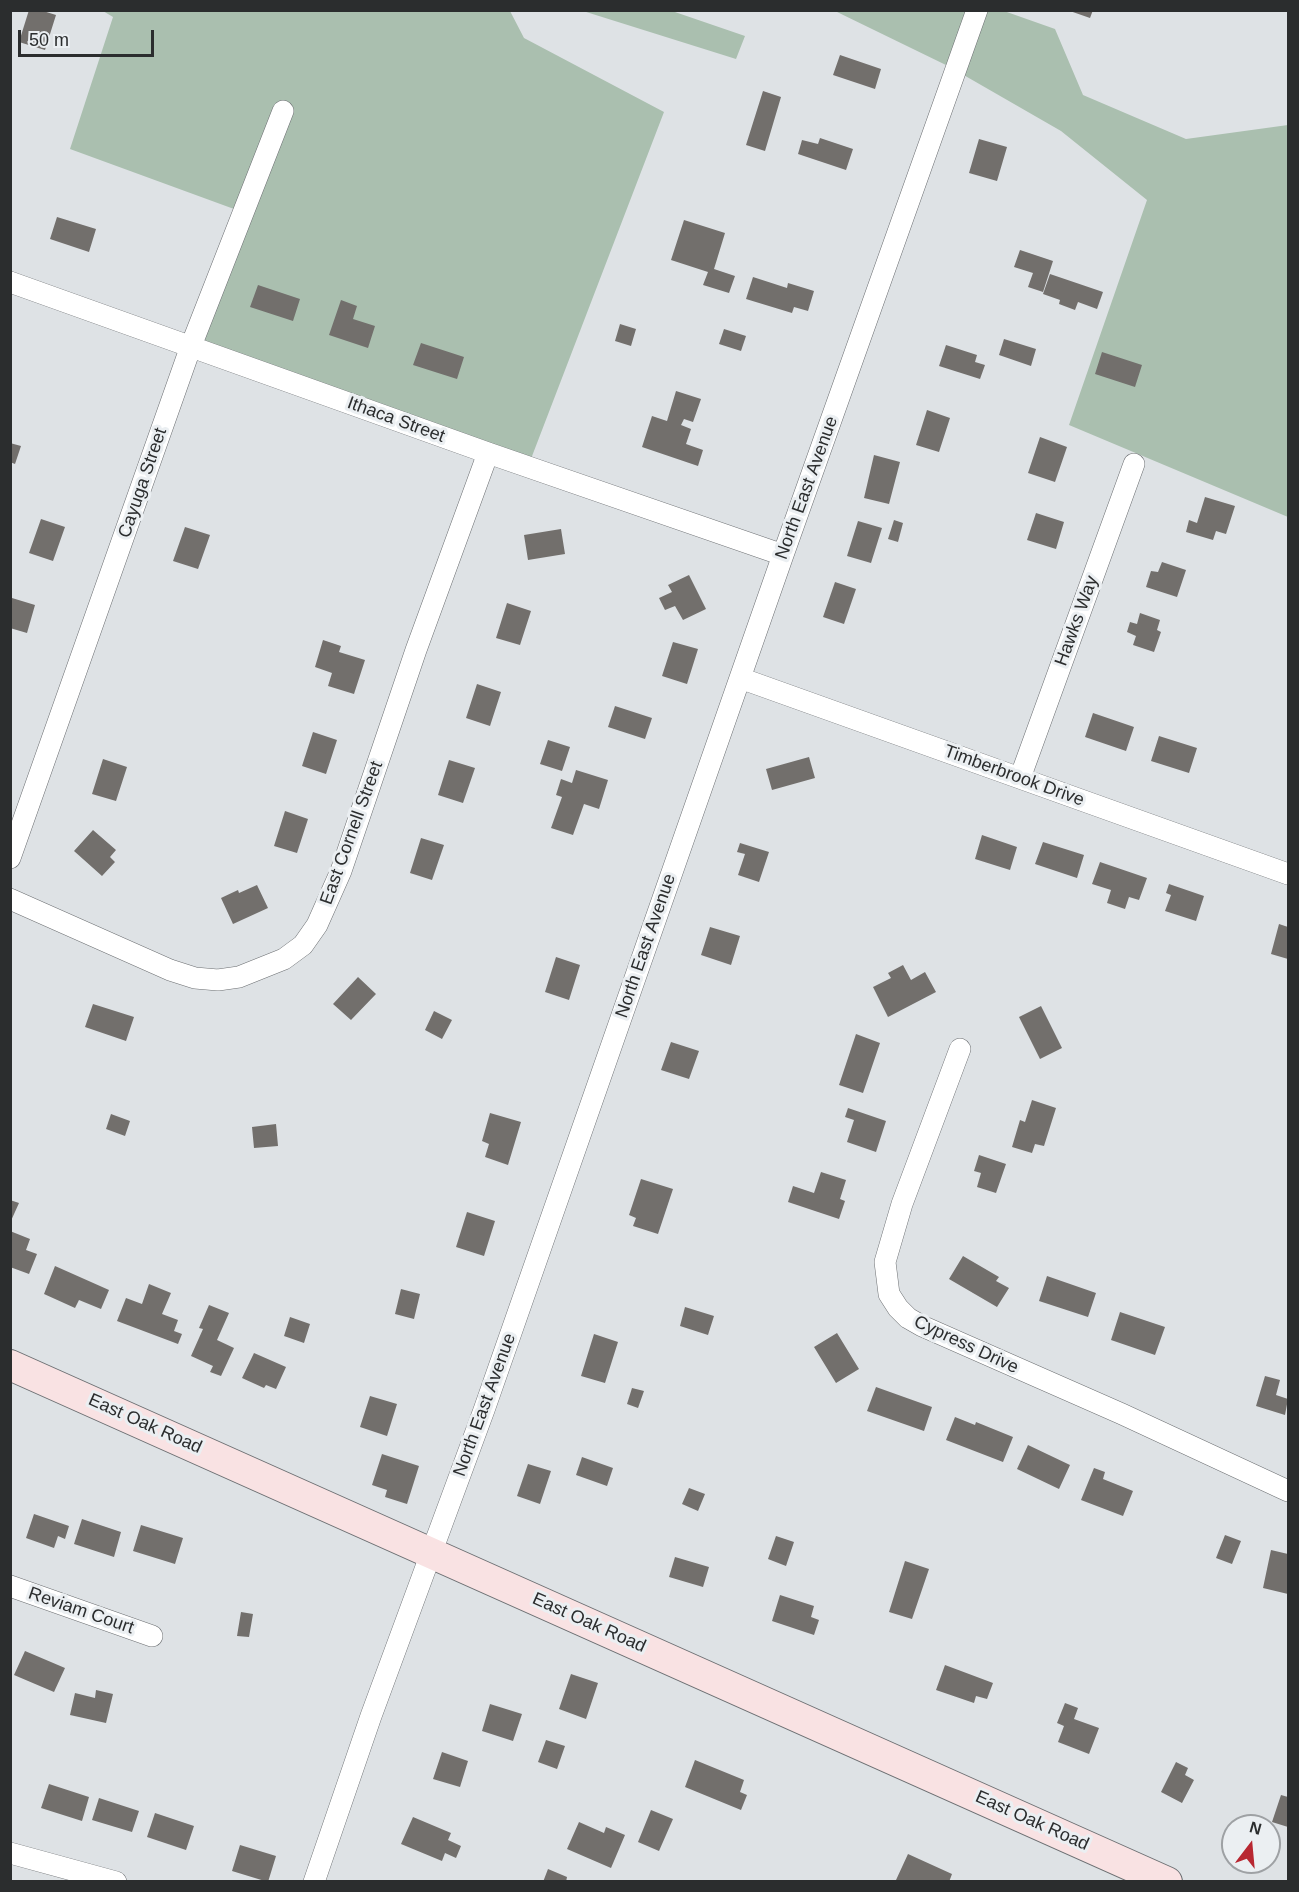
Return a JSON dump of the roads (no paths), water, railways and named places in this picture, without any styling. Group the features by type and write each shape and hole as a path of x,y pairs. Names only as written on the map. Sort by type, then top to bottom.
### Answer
{"street":[{"name":"North East Avenue","path":"314,1881 371,1716 488,1399 783,555 977,10"},
{"name":"Cayuga Street","path":"10,858 191,346 283,111"},
{"name":"Ithaca Street","path":"10,282 488,453 783,555"},
{"name":"East Cornell Street","path":"10,899 171,970 195,978 218,980 239,977 284,959 303,945 317,925 341,871 416,650 488,453"},
{"name":"Hawks Way","path":"1020,778 1134,464"},
{"name":"Timberbrook Drive","path":"740,678 1288,874"},
{"name":"Cypress Drive","path":"960,1049 902,1204 885,1262 889,1294 898,1308 908,1318 922,1326 1122,1414 1288,1491"},
{"name":"East Oak Road","path":"10,1365 1167,1881"},
{"name":"Reviam Court","path":"10,1586 152,1636"},
{"path":"10,1853 116,1881"}]}
